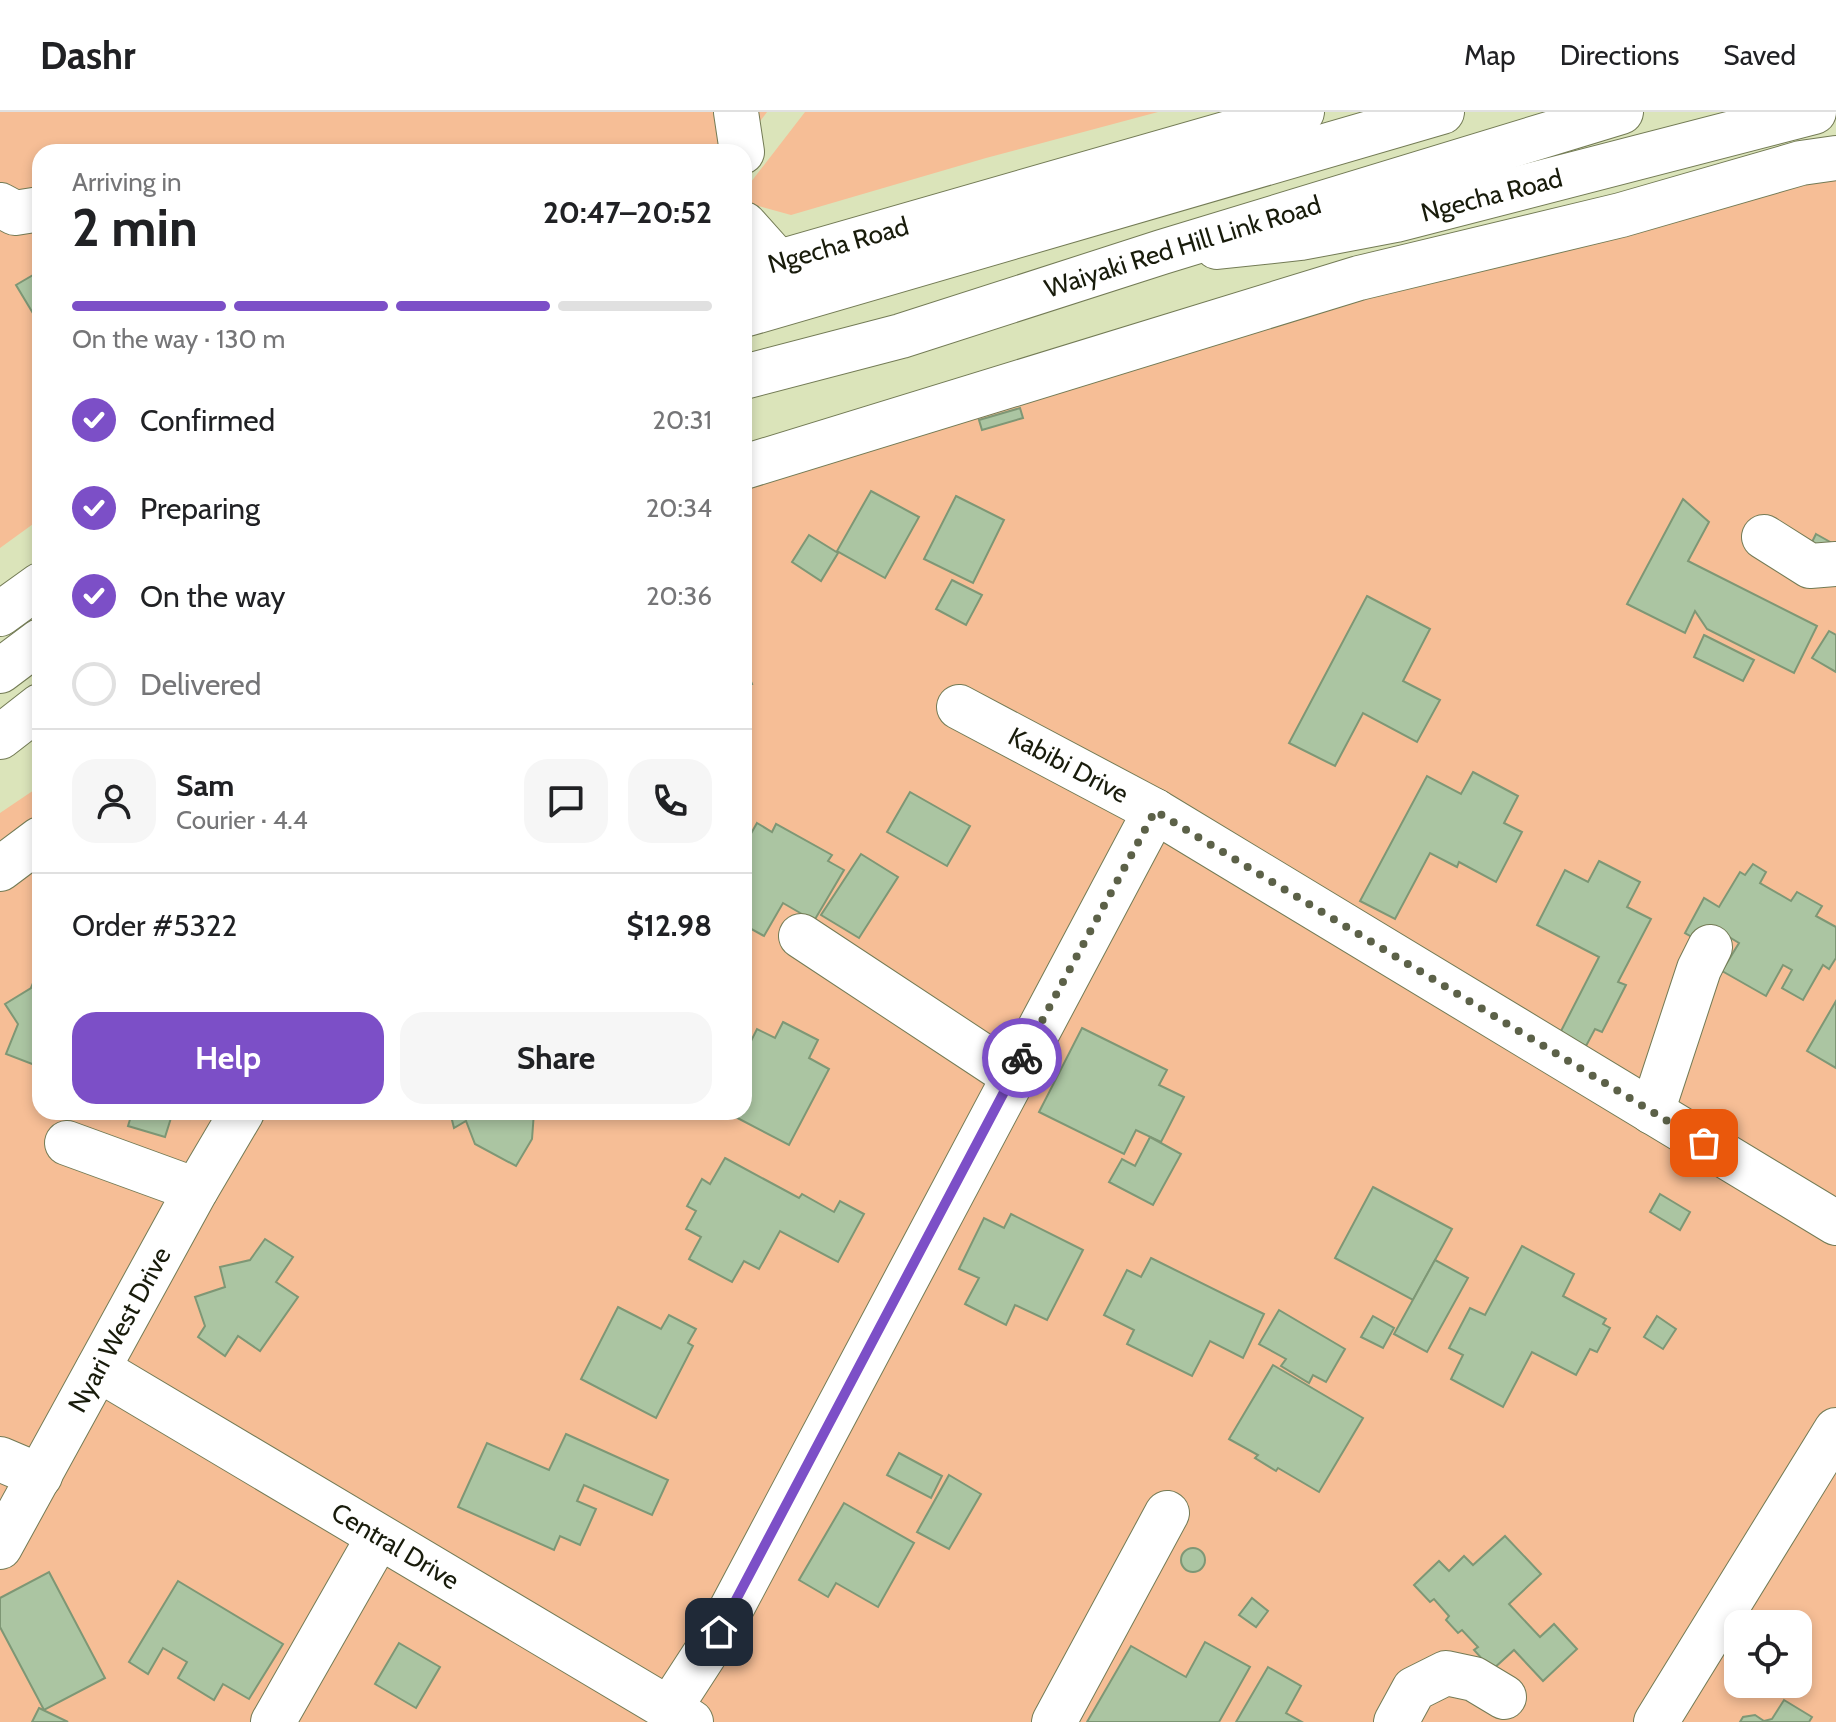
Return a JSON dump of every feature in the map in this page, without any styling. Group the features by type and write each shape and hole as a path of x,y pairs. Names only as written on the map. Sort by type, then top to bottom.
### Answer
{"street":[{"path":"736,112 741,144"},
{"name":"Ngecha Road","path":"762,267 1262,144 1302,112"},
{"path":"752,312 1262,144 1442,112"},
{"name":"Waiyaki Red Hill Link Road","path":"752,375 901,336 1162,252 1621,112"},
{"name":"Ngecha Road","path":"1162,252 1301,238 1396,220 1814,112"},
{"name":"Ngecha Road","path":"752,465 1359,278 1621,215 1801,163 1836,158"},
{"path":"0,205 15,213 32,210"},
{"path":"752,243 762,267"},
{"path":"1764,537 1810,566 1836,564"},
{"path":"0,614 32,591"},
{"path":"0,671 32,647"},
{"name":"Kabibi Drive","path":"959,707 1155,811 1836,1223"},
{"path":"0,737 32,712"},
{"path":"680,1715 719,1632 1155,811"},
{"path":"0,869 32,845"},
{"path":"801,936 1013,1076"},
{"path":"1652,1112 1699,969 1710,947"},
{"name":"Nyari West Drive","path":"0,1547 237,1120"},
{"path":"67,1143 196,1190"},
{"name":"Central Drive","path":"98,1369 680,1715"},
{"path":"1656,1722 1836,1430"},
{"path":"0,1459 40,1476"},
{"path":"1054,1722 1167,1513"},
{"path":"273,1722 378,1538"},
{"path":"1396,1722 1414,1689 1446,1673 1474,1679 1504,1697"}],"shaded area":[{"path":"0,112 767,112 743,144 32,144 32,525 0,548"},
{"path":"805,112 1158,112 791,215 752,204 752,181"},
{"path":"1836,145 1836,1722 0,1722 0,813 32,791 32,1120 752,1120 752,447"}],"building":[{"path":"32,276 32,312 16,285"},
{"path":"1020,408 1023,418 982,430 979,420"},
{"path":"871,491 919,517 885,578 837,551"},
{"path":"956,496 1004,520 973,583 924,559"},
{"path":"1683,499 1709,522 1688,561 1817,626 1794,673 1707,629 1695,611 1685,633 1627,604"},
{"path":"1816,534 1832,543 1809,548"},
{"path":"809,535 838,553 821,581 792,562"},
{"path":"952,580 982,595 966,625 936,609"},
{"path":"1367,596 1430,629 1403,681 1440,700 1417,742 1363,713 1335,766 1289,743"},
{"path":"1829,631 1836,635 1836,672 1812,658"},
{"path":"1704,635 1754,660 1743,681 1694,657"},
{"path":"1473,772 1518,796 1504,823 1522,832 1496,882 1459,862 1457,867 1430,853 1395,919 1360,901 1427,776 1461,794"},
{"path":"910,792 970,826 947,866 887,832"},
{"path":"757,823 772,832 776,824 832,855 828,861 844,870 814,921 783,903 764,936 752,929 752,832"},
{"path":"861,854 898,877 859,938 821,915"},
{"path":"1599,861 1640,882 1627,907 1651,919 1618,982 1626,985 1602,1032 1595,1029 1586,1046 1560,1033 1599,957 1537,925 1565,870 1588,882"},
{"path":"1753,864 1766,872 1760,883 1791,901 1797,892 1822,906 1816,916 1836,927 1836,958 1829,969 1823,965 1803,1000 1782,988 1792,970 1783,965 1766,996 1722,971 1739,943 1724,934 1715,950 1685,933 1704,898 1719,907 1740,872 1745,875"},
{"path":"32,986 32,1064 6,1054 18,1024 5,1004"},
{"path":"1836,1001 1836,1068 1807,1051"},
{"path":"783,1022 818,1040 809,1058 829,1069 789,1145 741,1120 752,1120 752,1039 757,1029 775,1038"},
{"path":"1082,1028 1167,1070 1159,1085 1184,1097 1161,1142 1136,1130 1124,1154 1039,1112"},
{"path":"130,1120 170,1120 165,1137 128,1126"},
{"path":"452,1120 533,1120 532,1139 516,1166 475,1144 466,1121 454,1128"},
{"path":"1150,1137 1181,1154 1153,1205 1109,1182 1122,1159 1135,1166"},
{"path":"725,1158 799,1198 802,1194 834,1212 840,1201 864,1214 838,1262 780,1231 759,1269 744,1261 732,1282 689,1259 701,1237 686,1229 696,1211 687,1206 702,1179 710,1184"},
{"path":"1373,1187 1452,1229 1413,1300 1335,1258"},
{"path":"1660,1194 1690,1212 1680,1230 1650,1212"},
{"path":"1011,1214 1083,1250 1047,1320 1015,1305 1006,1325 965,1304 979,1278 959,1269 984,1218 1004,1228"},
{"path":"265,1239 293,1257 276,1282 298,1297 260,1351 238,1336 225,1356 198,1337 205,1326 195,1297 225,1287 220,1267 250,1260"},
{"path":"1522,1246 1574,1274 1563,1296 1606,1319 1603,1324 1610,1328 1597,1352 1590,1349 1576,1375 1532,1352 1503,1407 1451,1379 1463,1355 1449,1348 1470,1308 1485,1315"},
{"path":"1151,1258 1264,1314 1243,1358 1210,1341 1192,1376 1127,1344 1134,1330 1104,1315 1127,1270 1141,1277"},
{"path":"1435,1260 1468,1278 1427,1352 1394,1334"},
{"path":"618,1307 661,1329 669,1315 696,1329 688,1343 693,1346 656,1418 581,1379"},
{"path":"1279,1310 1345,1349 1326,1382 1313,1375 1309,1383 1281,1366 1286,1359 1259,1344"},
{"path":"1373,1316 1394,1328 1383,1348 1361,1337"},
{"path":"1657,1316 1676,1329 1663,1349 1644,1337"},
{"path":"1273,1365 1363,1418 1319,1492 1278,1468 1276,1471 1255,1458 1258,1455 1229,1439"},
{"path":"566,1434 668,1480 652,1515 584,1485 577,1501 596,1509 580,1545 560,1536 554,1550 458,1507 487,1443 549,1470"},
{"path":"899,1453 942,1476 931,1498 887,1475"},
{"path":"949,1475 981,1494 949,1549 917,1532"},
{"path":"844,1503 914,1543 878,1607 836,1583 828,1597 799,1580"},
{"path":"1505,1536 1541,1574 1509,1604 1540,1637 1554,1624 1577,1649 1543,1681 1514,1650 1492,1670 1474,1650 1478,1647 1462,1630 1458,1633 1446,1620 1449,1616 1434,1599 1430,1602 1414,1585 1439,1561 1449,1571 1464,1556 1473,1565"},
{"path":"1193,1548 1202,1551 1205,1560 1202,1569 1193,1572 1184,1569 1181,1560 1184,1551"},
{"path":"49,1572 105,1678 44,1710 0,1627 0,1598"},
{"path":"178,1581 283,1644 249,1699 223,1684 214,1700 178,1678 187,1662 163,1648 148,1674 129,1662"},
{"path":"1252,1598 1268,1611 1256,1627 1239,1615"},
{"path":"1205,1642 1250,1667 1219,1722 1087,1722 1131,1646 1186,1677"},
{"path":"399,1643 440,1667 416,1708 375,1684"},
{"path":"1268,1667 1301,1686 1286,1713 1302,1722 1236,1722"},
{"path":"1784,1700 1812,1717 1809,1722 1740,1722 1743,1717 1755,1715 1764,1721 1772,1719"},
{"path":"39,1708 68,1722 32,1722"}],"way so far":[{"path":"1022,1058 1155,811 1704,1143"}],"route":[{"path":"719,1632 1022,1058"}]}
